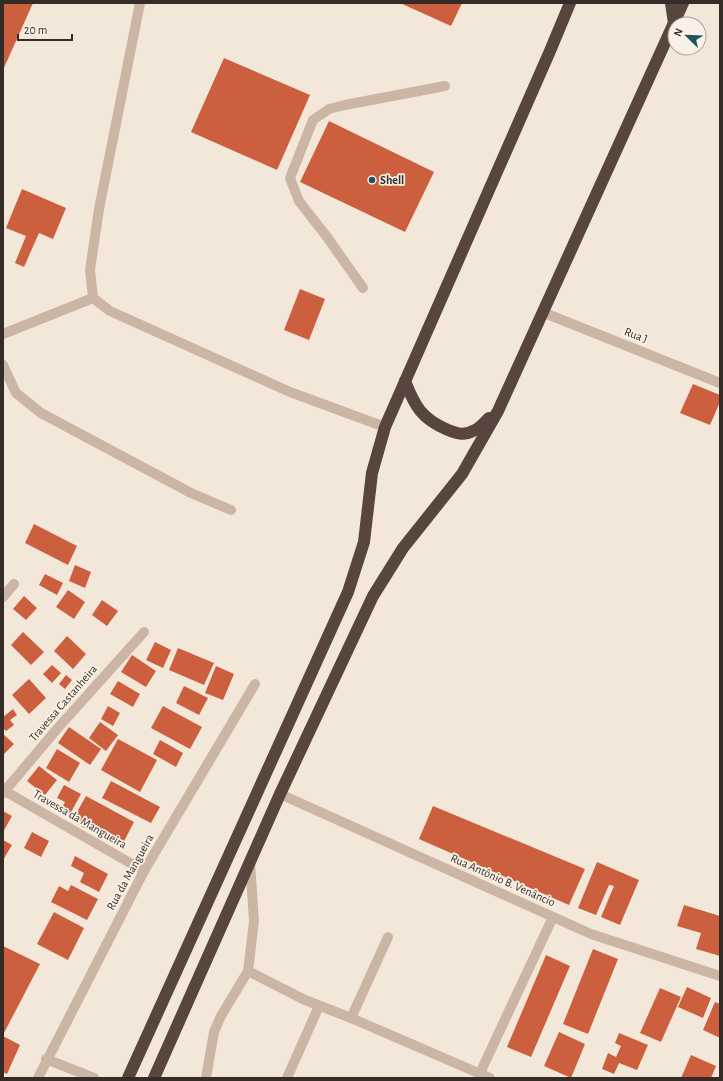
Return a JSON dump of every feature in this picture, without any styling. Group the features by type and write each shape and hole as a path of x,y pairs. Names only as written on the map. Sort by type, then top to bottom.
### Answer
{"highway":[{"path":"128,1078 348,592 364,542 372,473 385,427 570,3"},
{"path":"671,3 673,16"},
{"path":"677,16 683,3"},
{"path":"154,1078 280,794 373,596 403,548 462,474 498,411 667,38"},
{"path":"405,381 416,406 425,417 435,424 460,435 475,430 498,411"}],"street":[{"path":"140,3 98,209 90,270 93,298 110,311 290,392 385,427"},
{"path":"363,288 327,237 299,201 290,178 313,120 334,107 445,86"},
{"path":"3,334 93,298"},
{"name":"Rua J","path":"542,312 720,383"},
{"path":"3,365 16,393 41,413 191,493 231,510"},
{"path":"3,597 14,584"},
{"name":"Travessa Castanheira","path":"3,792 144,632"},
{"name":"Rua da Mangueira","path":"38,1078 144,871 255,684"},
{"name":"Travessa da Mangueira","path":"3,792 144,871"},
{"name":"Rua Antônio B. Venâncio","path":"280,794 591,934 720,976"},
{"path":"206,1078 214,1032 221,1016 248,971 254,921 250,862"},
{"path":"480,1073 553,917"},
{"path":"351,1018 388,937"},
{"path":"248,971 305,1000 351,1018 490,1078"},
{"path":"287,1078 319,1006"},
{"path":"46,1060 94,1078"}],"building":[{"path":"3,3 33,3 3,70"},
{"path":"400,3 462,3 451,26"},
{"path":"224,58 310,95 277,170 191,132"},
{"path":"329,121 434,172 405,232 300,182"},
{"path":"22,189 66,208 53,239 39,233 24,267 15,263 26,236 6,228"},
{"path":"300,289 325,299 309,340 284,330"},
{"path":"693,384 720,395 720,402 710,425 680,413"},
{"path":"34,524 77,546 68,565 25,543"},
{"path":"75,565 91,572 85,588 69,581"},
{"path":"45,574 63,583 57,595 39,585"},
{"path":"68,590 85,602 74,619 56,607"},
{"path":"24,596 37,608 26,620 13,609"},
{"path":"102,600 118,611 107,626 92,615"},
{"path":"23,632 44,652 31,665 11,645"},
{"path":"67,636 86,654 73,669 54,651"},
{"path":"155,642 171,650 163,668 146,660"},
{"path":"178,648 214,663 204,685 169,670"},
{"path":"132,655 156,671 146,687 121,672"},
{"path":"52,665 61,673 52,683 43,674"},
{"path":"216,666 234,674 223,700 205,693"},
{"path":"66,675 72,680 65,689 59,684"},
{"path":"29,679 46,698 29,714 12,695"},
{"path":"118,681 140,694 133,707 110,694"},
{"path":"184,686 208,698 199,715 176,703"},
{"path":"108,706 120,713 113,726 101,719"},
{"path":"163,706 202,727 190,749 151,728"},
{"path":"13,709 17,715 10,720 14,725 6,731 3,728 3,717"},
{"path":"100,722 118,735 106,751 89,738"},
{"path":"69,727 101,749 90,765 58,743"},
{"path":"3,734 14,744 3,755"},
{"path":"118,739 157,760 140,792 101,770"},
{"path":"160,740 183,753 176,767 153,754"},
{"path":"57,749 80,763 69,782 46,768"},
{"path":"39,766 57,780 45,795 27,781"},
{"path":"111,781 160,807 151,823 102,798"},
{"path":"64,785 81,794 69,816 60,812 65,802 57,798"},
{"path":"86,796 134,822 121,847 72,821"},
{"path":"433,806 585,869 569,905 419,839"},
{"path":"3,811 12,816 3,832"},
{"path":"32,832 49,841 41,857 24,848"},
{"path":"3,840 12,845 3,860"},
{"path":"75,856 108,874 99,892 80,882 84,873 71,866"},
{"path":"597,862 639,880 620,925 601,917 614,886 609,885 596,915 578,908"},
{"path":"71,885 98,899 87,920 51,902 59,886 68,891"},
{"path":"684,905 720,916 720,956 696,949 701,933 677,926"},
{"path":"54,912 84,928 68,960 37,944"},
{"path":"3,946 40,964 4,1033 3,1032"},
{"path":"593,949 618,959 588,1034 563,1024"},
{"path":"546,955 570,966 531,1057 507,1047"},
{"path":"687,987 711,998 703,1018 678,1007"},
{"path":"660,988 681,997 661,1042 640,1033"},
{"path":"715,1002 720,1004 720,1038 703,1030"},
{"path":"559,1032 585,1044 571,1078 544,1066"},
{"path":"619,1033 648,1045 637,1070 619,1063 614,1074 602,1069 608,1053 616,1057 621,1046 615,1043"},
{"path":"3,1036 20,1045 7,1074 3,1072"},
{"path":"691,1055 716,1066 711,1078 681,1078"}],"place":[{"name":"Shell","path":"372,180"}]}
